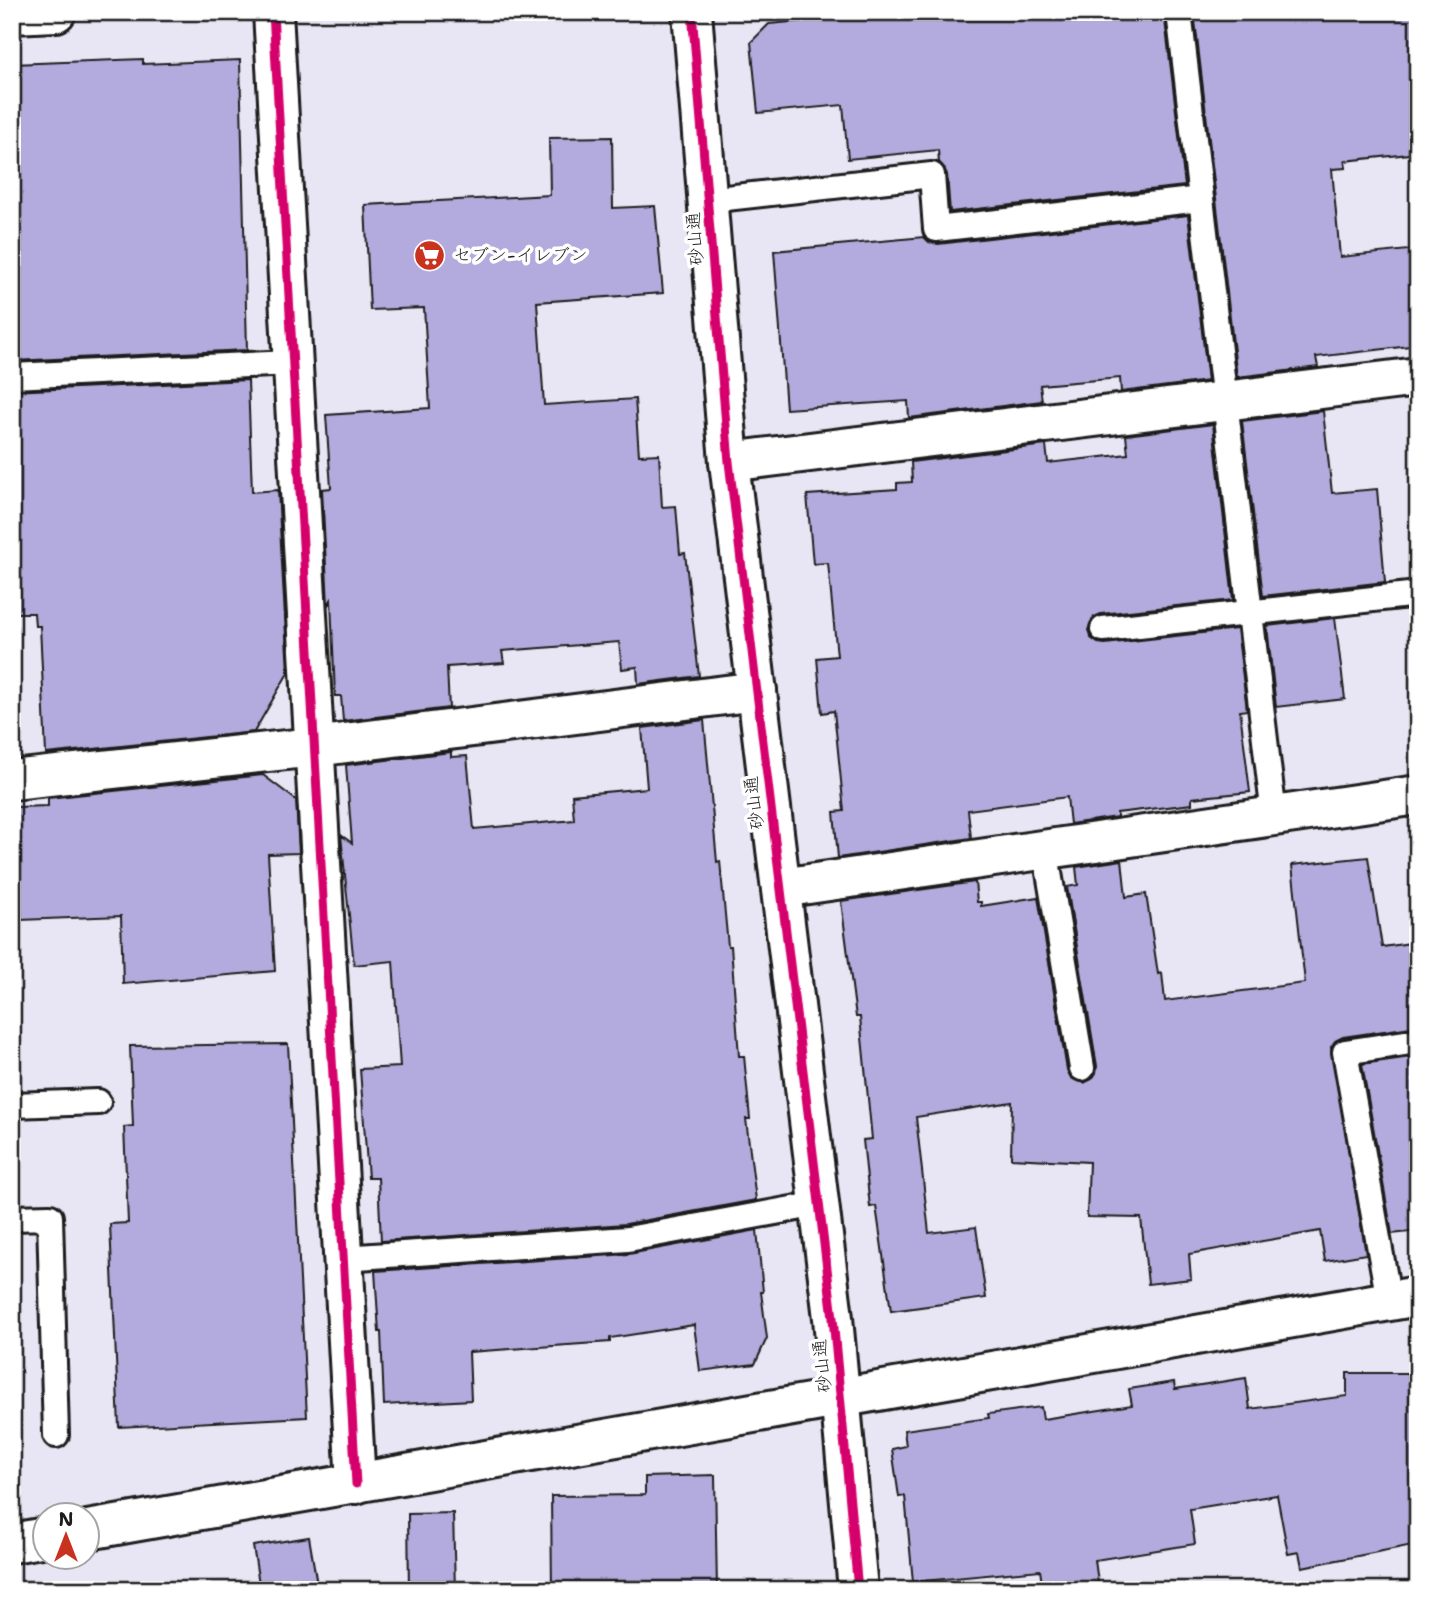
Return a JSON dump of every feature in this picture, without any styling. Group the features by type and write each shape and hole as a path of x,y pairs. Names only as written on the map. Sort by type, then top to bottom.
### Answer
{"street":[{"path":"12,14 56,12"},
{"path":"273,12 356,1484"},
{"name":"砂山通","path":"692,12 729,462 842,1397 858,1590"},
{"path":"729,462 1418,377"},
{"path":"12,780 314,747 757,691"},
{"path":"781,888 1418,795"},
{"path":"102,1528 1403,1298"},
{"path":"12,1543 32,1539"}],"lane":[{"path":"1179,12 1274,816"},
{"path":"708,200 932,175 936,229 1201,199"},
{"path":"12,376 292,363"},
{"path":"1103,629 1418,594"},
{"path":"1045,849 1082,1068"},
{"path":"1403,1298 1346,1052 1418,1041"},
{"path":"12,1105 98,1102"},
{"path":"343,1258 628,1239 819,1204"},
{"path":"12,1218 50,1217 56,1435"}],"building":[{"path":"834,12 1164,12 1185,186 950,212 947,174 939,162 938,150 848,159 843,105 758,113 751,42 769,24 834,18"},
{"path":"1194,12 1418,12 1418,153 1345,161 1346,168 1332,169 1340,257 1418,249 1418,345 1316,357 1318,367 1237,377"},
{"path":"143,59 143,64 240,60 247,350 12,361 12,64"},
{"path":"612,137 613,208 655,206 663,293 537,302 544,405 635,399 639,455 659,454 662,507 676,506 680,554 685,553 699,676 638,684 637,667 622,669 619,642 502,651 504,663 447,667 449,708 343,721 341,696 335,696 331,600 328,605 322,489 331,488 326,415 430,408 424,308 370,310 365,205 550,195 549,138"},
{"path":"1188,215 1208,381 1121,392 1120,378 1040,385 1042,401 909,418 908,401 786,409 774,251 924,237 929,242 938,244"},
{"path":"248,380 252,492 278,490 288,673 254,732 46,754 40,626 35,626 34,613 12,613 12,391"},
{"path":"1323,411 1332,493 1377,489 1385,582 1263,596 1242,421"},
{"path":"1213,424 1233,600 1101,614 1094,617 1088,630 1091,638 1105,644 1237,629 1247,710 1240,711 1250,792 1192,798 1192,804 1117,813 1117,817 1070,824 1067,797 968,810 971,838 838,858 834,812 844,811 834,711 822,713 817,658 837,656 828,563 813,564 807,495 897,489 897,483 912,482 911,462 1046,445 1048,463 1128,454 1126,435"},
{"path":"1335,618 1345,699 1276,707 1267,626"},
{"path":"704,720 717,862 720,861 728,946 731,946 739,1056 744,1056 750,1119 746,1119 756,1200 626,1224 381,1241 378,1178 368,1178 360,1069 400,1067 393,961 354,965 341,835 352,843 346,765 451,752 451,757 467,756 474,829 574,820 572,795 647,788 642,728"},
{"path":"263,775 296,800 299,853 268,854 275,971 123,984 121,916 20,920 16,807 48,806 48,798"},
{"path":"1368,857 1382,947 1418,942 1418,1026 1343,1037 1331,1047 1366,1254 1325,1261 1320,1231 1189,1254 1191,1279 1148,1284 1141,1218 1087,1217 1089,1162 1011,1158 1012,1102 916,1117 929,1233 976,1227 986,1298 891,1311 876,1206 870,1207 863,1140 872,1139 860,1017 856,1017 841,901 975,882 977,902 981,902 981,906 1038,897 1067,1070 1071,1078 1084,1083 1092,1079 1097,1066 1067,887 1078,885 1076,867 1122,860 1126,897 1146,894 1158,974 1162,973 1165,1001 1305,983 1292,865"},
{"path":"288,1044 307,1417 119,1427 110,1224 128,1223 124,1127 133,1126 130,1046"},
{"path":"1418,1056 1418,1231 1392,1234 1362,1064"},
{"path":"757,1230 767,1338 755,1364 700,1371 694,1325 610,1338 610,1342 469,1352 471,1400 384,1405 375,1271 629,1254"},
{"path":"1347,1373 1418,1373 1418,1544 1302,1567 1299,1552 1288,1554 1277,1495 1190,1509 1195,1544 1095,1560 1099,1590 1043,1590 1040,1570 913,1582 905,1496 899,1497 892,1449 906,1446 904,1430 989,1418 988,1414 1041,1407 1043,1419 1132,1405 1129,1389 1174,1382 1175,1389 1246,1378 1250,1409 1347,1396"},
{"path":"715,1475 717,1590 552,1590 551,1496 645,1495 645,1477"},
{"path":"453,1513 455,1590 409,1590 408,1514"},
{"path":"309,1537 318,1590 260,1590 253,1546"}],"cycle path":[{"path":"273,12 356,1484"},
{"path":"692,12 729,462 833,1318 858,1590"}],"place":[{"name":"セブン-イレブン","path":"430,255"}]}
